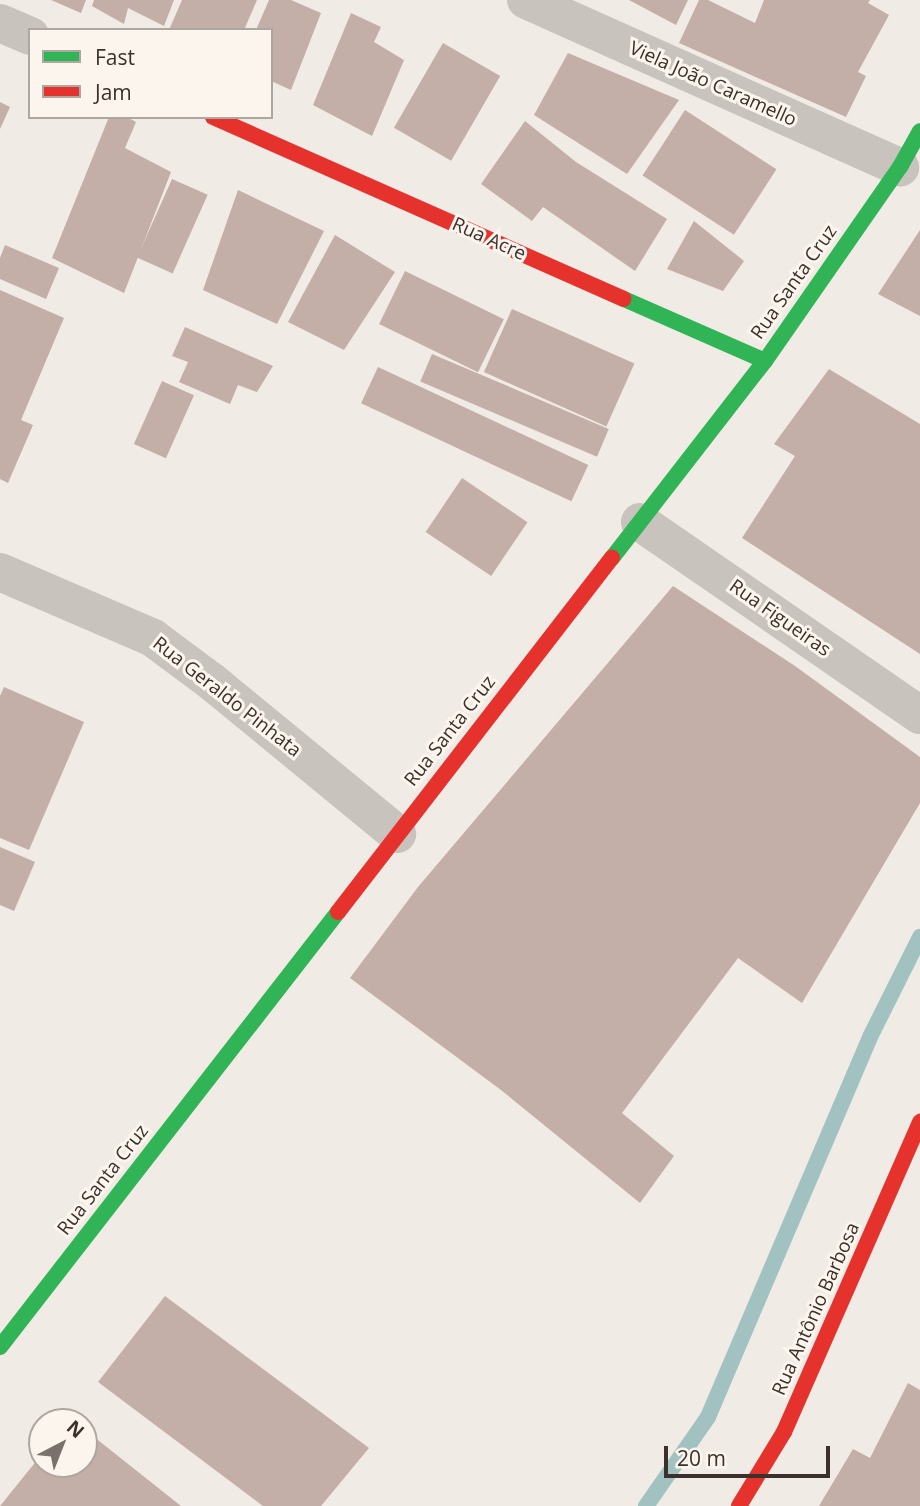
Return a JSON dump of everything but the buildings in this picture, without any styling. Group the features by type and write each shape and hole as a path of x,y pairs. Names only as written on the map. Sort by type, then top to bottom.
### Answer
{"street":[{"name":"Viela João Caramello","path":"526,0 900,167"},
{"path":"0,23 28,35"},
{"name":"Rua Acre","path":"218,119 765,361"},
{"name":"Rua Santa Cruz","path":"0,1347 765,361 900,167 920,131"},
{"name":"Rua Figueiras","path":"639,522 920,715"},
{"name":"Rua Geraldo Pinhata","path":"0,572 153,638 211,681 397,834"},
{"name":"Rua Antônio Barbosa","path":"739,1506 785,1432 920,1122"}],"waterway":[{"path":"646,1506 708,1417 871,1035 920,937"}],"traffic: fast":[{"path":"612,558 765,361 900,167 920,131"},
{"path":"624,299 765,361"},
{"path":"0,1347 338,912"}],"traffic: jam":[{"path":"218,119 624,299"},
{"path":"338,912 612,558"},
{"path":"739,1506 784,1432 920,1122"}]}
